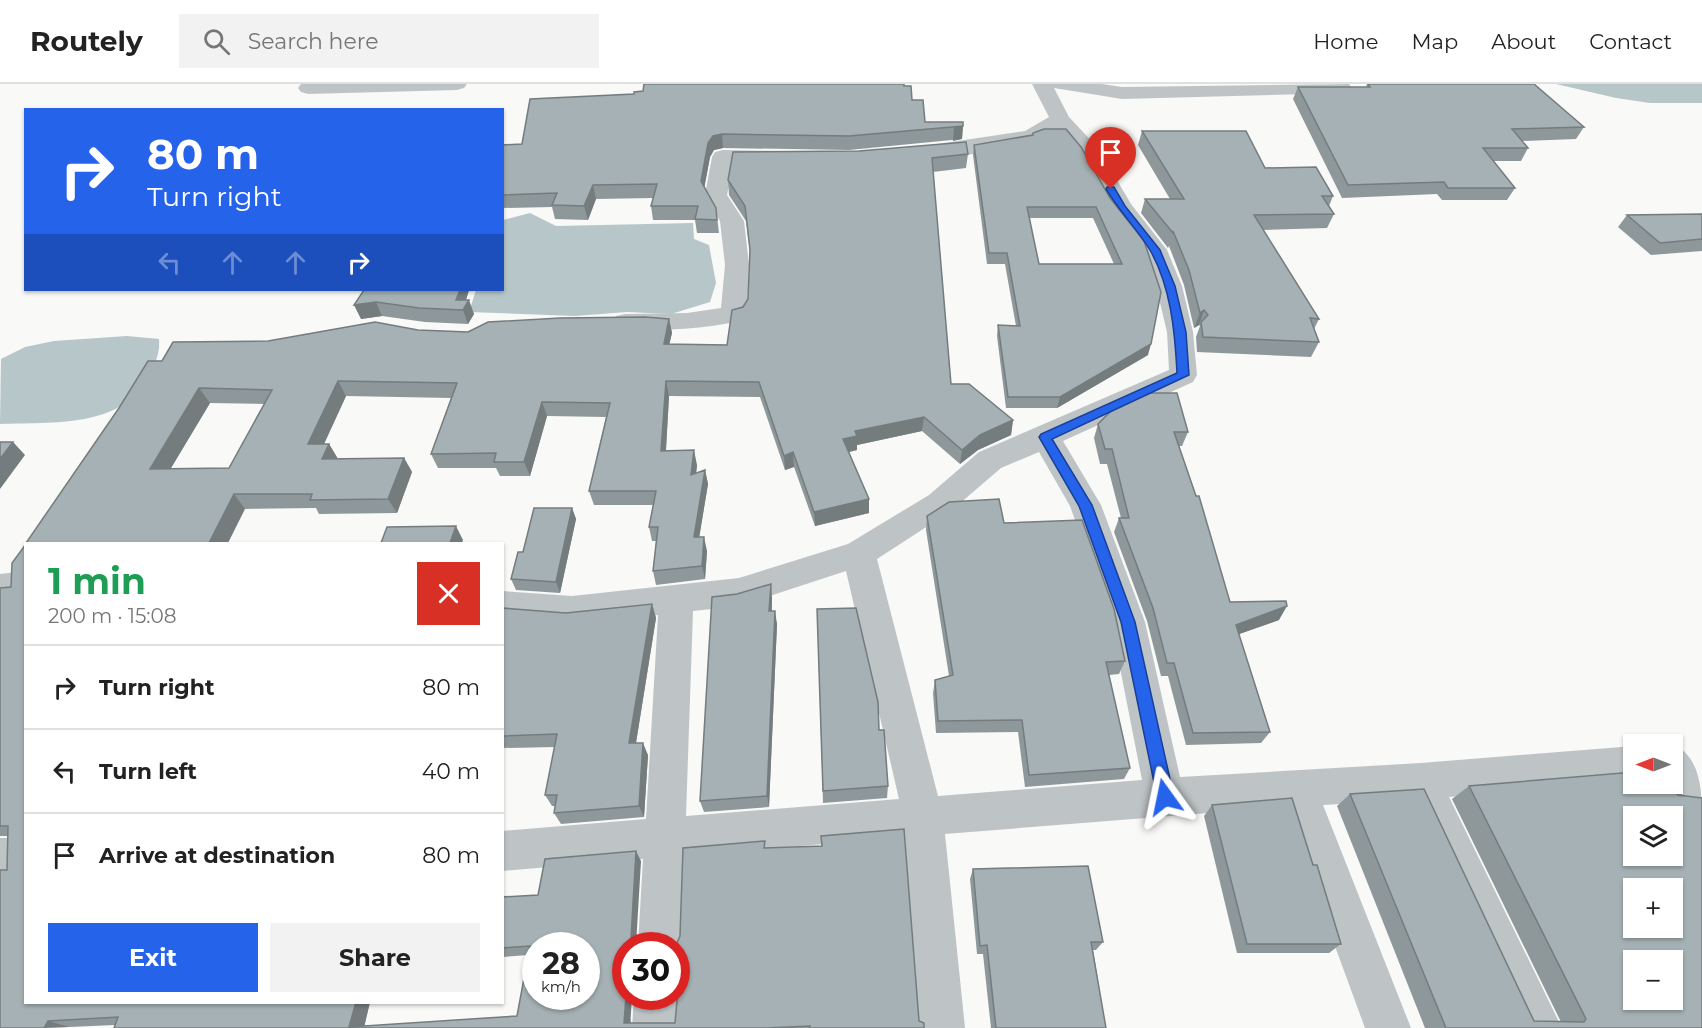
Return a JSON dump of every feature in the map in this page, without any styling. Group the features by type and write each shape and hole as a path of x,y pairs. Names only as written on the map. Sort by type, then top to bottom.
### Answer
{"street":[{"path":"308,88 457,84"},
{"path":"504,605 572,610 739,592 859,554 940,503 990,460 1183,375 1180,332 1169,286 1155,250 1121,207 1090,153 1060,119 1042,84"},
{"path":"1061,84 1122,93 1361,87"},
{"path":"903,154 953,150 1031,136 1060,119"},
{"path":"600,322 687,321 734,314 737,265 732,221 716,195 723,157 798,158"},
{"path":"1045,437 1085,505 1128,622 1165,797"},
{"path":"859,554 923,816 942,1028"},
{"path":"0,588 24,585"},
{"path":"661,932 676,598"},
{"path":"1683,760 1702,758"},
{"path":"504,851 1165,797 1623,765"},
{"path":"1683,778 1702,806"},
{"path":"1421,780 1539,1028"},
{"path":"1297,788 1388,1028"},
{"path":"0,858 24,858"},
{"path":"655,1028 656,1010"}],"shaded area":[{"path":"1556,84 1702,84 1702,103 1650,103 1616,98"},
{"path":"530,213 556,226 693,223 694,239 709,245 716,283 710,302 671,314 627,312 575,316 469,312 476,291 504,291 504,220"},
{"path":"127,336 159,339 159,344 157,357 150,374 138,392 123,405 85,419 0,424 1,359 25,347 54,341"}],"building":[{"path":"644,84 904,84 904,86 911,86 912,100 923,100 925,122 963,122 963,126 849,136 722,134 713,136 708,143 701,181 716,208 717,220 695,219 698,206 651,206 657,184 593,185 584,206 552,205 557,193 504,195 504,145 522,144 530,99 634,94 634,92 643,91"},
{"path":"1368,84 1534,84 1584,127 1512,129 1528,148 1483,148 1515,188 1448,188 1444,182 1348,185 1298,87 1370,87"},
{"path":"1044,129 1066,129 1081,147 1110,198 1144,241 1161,292 1151,344 1060,397 1008,397 998,325 1020,326 1007,253 989,253 974,145 1033,135","holes":["1027,207 1096,207 1122,264 1039,264"]},
{"path":"1142,131 1246,131 1265,168 1316,167 1333,196 1322,196 1334,214 1254,215 1319,319 1310,318 1319,342 1203,337 1201,322 1208,315 1204,310 1200,313 1189,270 1173,231 1173,233 1145,199 1184,199"},
{"path":"966,142 968,154 932,158 951,384 969,384 1013,420 980,435 962,450 924,417 855,431 857,436 843,439 869,499 814,512 793,452 784,456 759,382 666,381 661,451 694,450 691,475 705,470 694,537 704,537 702,566 653,571 658,527 649,527 656,491 589,491 610,403 542,402 524,462 494,462 496,453 431,454 457,383 338,381 308,444 329,444 322,459 404,458 388,499 310,500 312,494 234,494 210,542 27,542 119,408 148,361 162,361 173,342 268,341 375,322 418,330 468,332 488,322 645,317 669,319 664,344 727,345 732,310 743,307 748,299 750,250 745,206 728,180 733,152 859,151","holes":["199,388 272,390 229,468 150,469"]},
{"path":"1702,214 1702,239 1660,243 1627,215"},
{"path":"363,291 460,291 456,300 469,300 463,310 419,308 376,302 354,305"},
{"path":"1148,393 1177,393 1188,432 1174,432 1196,496 1199,496 1230,602 1286,601 1287,606 1236,625 1270,732 1193,733 1174,663 1167,663 1153,608 1119,518 1129,518 1112,449 1105,449 1098,424 1114,408"},
{"path":"0,442 13,442 0,459"},
{"path":"999,499 1004,523 1082,520 1114,609 1125,661 1106,662 1130,768 1029,775 1022,720 938,721 935,680 953,675 927,516 949,502"},
{"path":"534,508 572,508 556,582 511,579 518,552 523,552"},
{"path":"456,526 450,542 381,542 387,527"},
{"path":"24,547 24,1004 355,1004 349,1027 517,1016 522,989 522,1010 600,1010 600,932 522,932 522,947 504,948 504,897 538,895 545,859 636,851 631,932 612,932 612,1010 625,1010 624,1023 675,1023 676,1010 690,1010 690,932 680,932 683,848 765,841 764,848 822,846 821,836 904,829 919,1021 924,1023 924,1028 810,1028 810,1026 766,1028 114,1028 118,1017 48,1021 44,1028 0,1028 0,870 7,870 8,826 0,826 0,588 11,587 12,563"},
{"path":"771,584 769,611 775,611 767,796 700,801 712,597 737,594"},
{"path":"652,604 629,743 643,743 639,806 554,813 557,795 545,795 557,734 504,736 504,608 566,613"},
{"path":"856,608 878,702 879,730 884,730 888,786 823,791 817,609"},
{"path":"1623,773 1623,794 1677,794 1702,798 1702,1028 1446,1028 1350,794 1424,789 1534,1021 1584,1022 1586,1019 1469,786"},
{"path":"1292,798 1313,865 1317,865 1341,944 1247,944 1212,805"},
{"path":"1088,866 1103,942 1091,942 1106,1028 996,1028 987,945 980,946 973,869"}],"route":[{"path":"1111,189 1121,207 1155,250 1169,286 1180,332 1183,375 1045,437 1085,505 1128,622 1165,797"}]}
